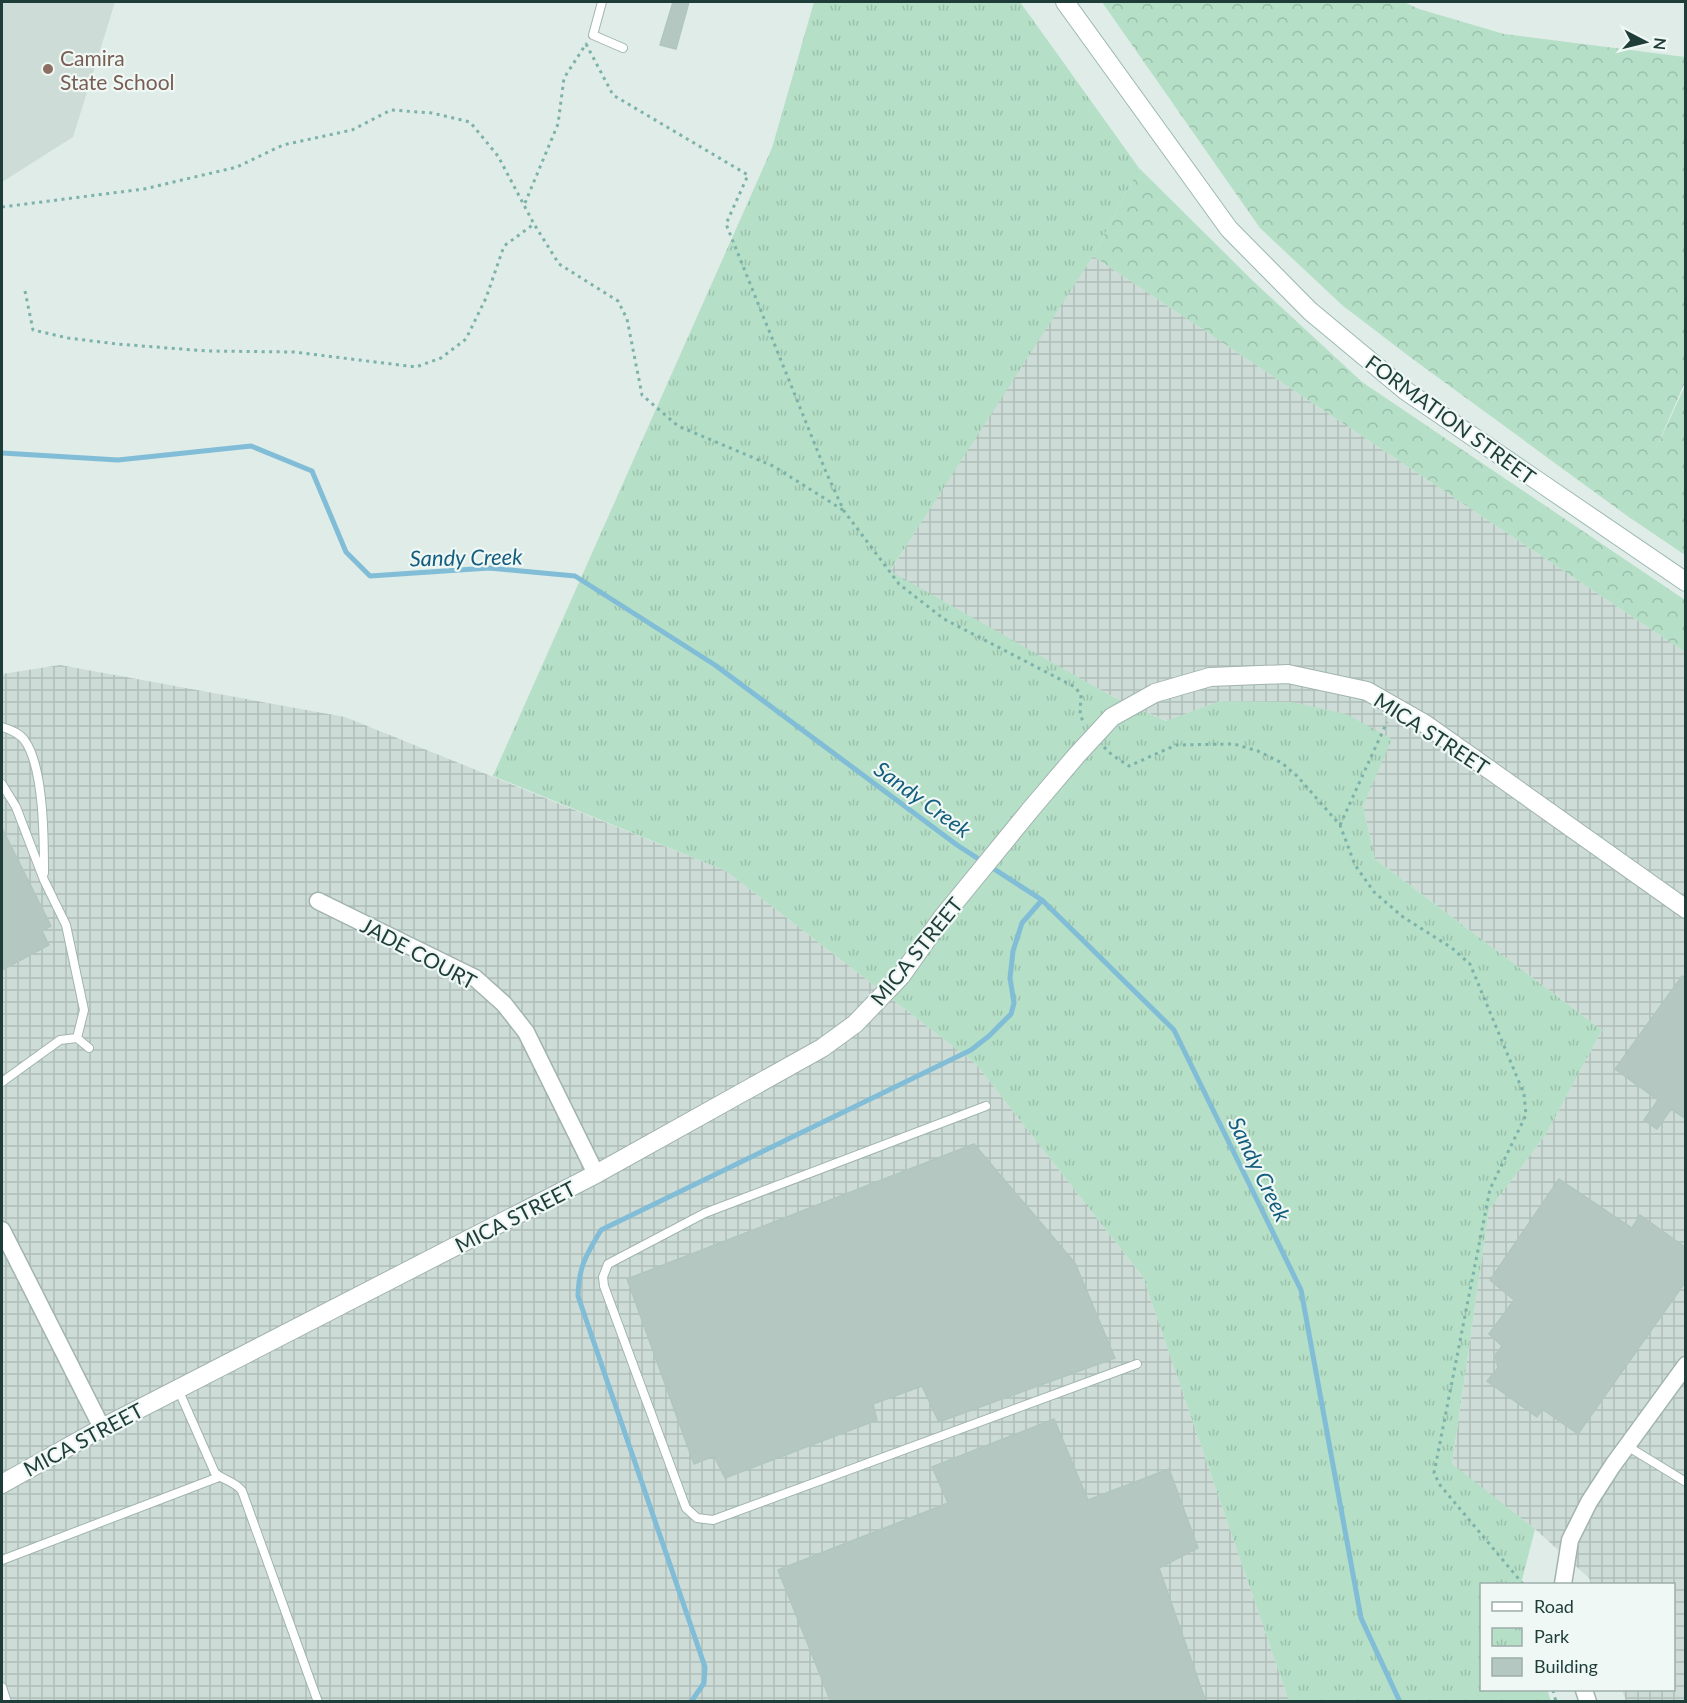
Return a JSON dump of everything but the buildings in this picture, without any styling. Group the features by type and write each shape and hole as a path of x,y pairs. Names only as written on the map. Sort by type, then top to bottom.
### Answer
{"street":[{"name":"FORMATION STREET","path":"1065,2 1229,229 1310,311 1406,391 1686,582"},
{"name":"MICA STREET","path":"2,1484 102,1428 596,1174 822,1048 846,1030 901,976 942,918 1094,736 1112,717 1155,693 1210,677 1288,674 1367,691 1425,724 1686,909"},
{"name":"JADE COURT","path":"318,901 475,978 504,1004 526,1032 596,1174"},
{"path":"2,1230 102,1428"},
{"path":"1563,1583 1570,1540 1589,1502 1686,1365"}],"lane":[{"path":"602,2 592,35 623,48"},
{"path":"2,727 25,740 34,763 44,821 44,880"},
{"path":"2,784 16,807 44,880 66,925 84,1010 77,1038"},
{"path":"2,1082 60,1040 77,1038 89,1048"},
{"path":"986,1106 705,1213 608,1264 603,1277 606,1292 686,1508 697,1518 713,1520 1137,1364"},
{"path":"178,1389 215,1473 223,1480 235,1484 242,1491 318,1701"},
{"path":"1627,1446 1686,1482"},
{"path":"2,1560 219,1477"},
{"path":"2,1687 7,1701"}],"path":[{"path":"525,203 558,124 564,78 586,44 613,95 748,175 726,224 844,512 899,584 944,619 1075,687 1081,694 1080,714 1086,729 1112,755 1129,766 1176,745 1234,744 1258,751 1282,764 1297,776 1340,825 1355,865 1374,892 1403,917 1452,948 1470,964 1524,1094 1526,1114 1490,1189 1434,1473 1440,1485 1522,1583"},
{"path":"2,207 144,189 217,172 237,167 283,145 352,130 391,110 432,112 470,122 498,156 525,203 534,224 559,264 618,301 627,319 642,395 678,426 773,465 844,512"},
{"path":"25,291 33,330 68,338 207,351 294,352 416,368 441,358 466,339 486,298 504,246 534,224"},
{"path":"1340,825 1395,707"}],"shaded area":[{"name":"Camira State School","path":"2,2 115,2 73,137 2,182"},
{"path":"1093,256 1685,652 1685,1701 1626,1701 1622,1691 1675,1691 1675,1583 1591,1583 1589,1578 1535,1529 1452,1465 1489,1210 1546,1134 1602,1030 1375,859 1363,806 1391,739 1220,701 1167,721 1115,698 890,572 985,418"},
{"path":"60,665 345,717 726,871 976,1064 1143,1277 1289,1701 2,1701 2,674"}],"green space":[{"path":"814,2 1020,2 1139,168 1093,256 890,571 1115,698 1166,721 1220,701 1291,702 1346,714 1392,739 1363,806 1375,859 1602,1030 1546,1134 1489,1210 1452,1464 1535,1529 1521,1583 1480,1583 1480,1691 1547,1691 1551,1701 1289,1701 1143,1277 976,1064 726,871 493,776 772,148"},
{"path":"1102,2 1404,2 1419,9 1504,34 1685,57 1685,382 1654,453 1685,386 1685,555 1626,515 1342,305 1260,228"},
{"path":"1139,168 1254,282 1362,382 1685,600 1685,652 1093,256"}],"waterway":[{"name":"Sandy Creek","path":"2,453 118,460 251,446 312,471 346,552 370,576 489,568 575,576 715,665 957,845 1042,900 1174,1030 1301,1290 1361,1618 1400,1702"},
{"path":"691,1702 704,1683 705,1667 578,1296 584,1261 601,1230 971,1050 989,1036 1011,1014 1014,1003 1010,978 1013,951 1022,923 1042,900"}],"place":[{"name":"Camira State School","path":"48,69"}]}
